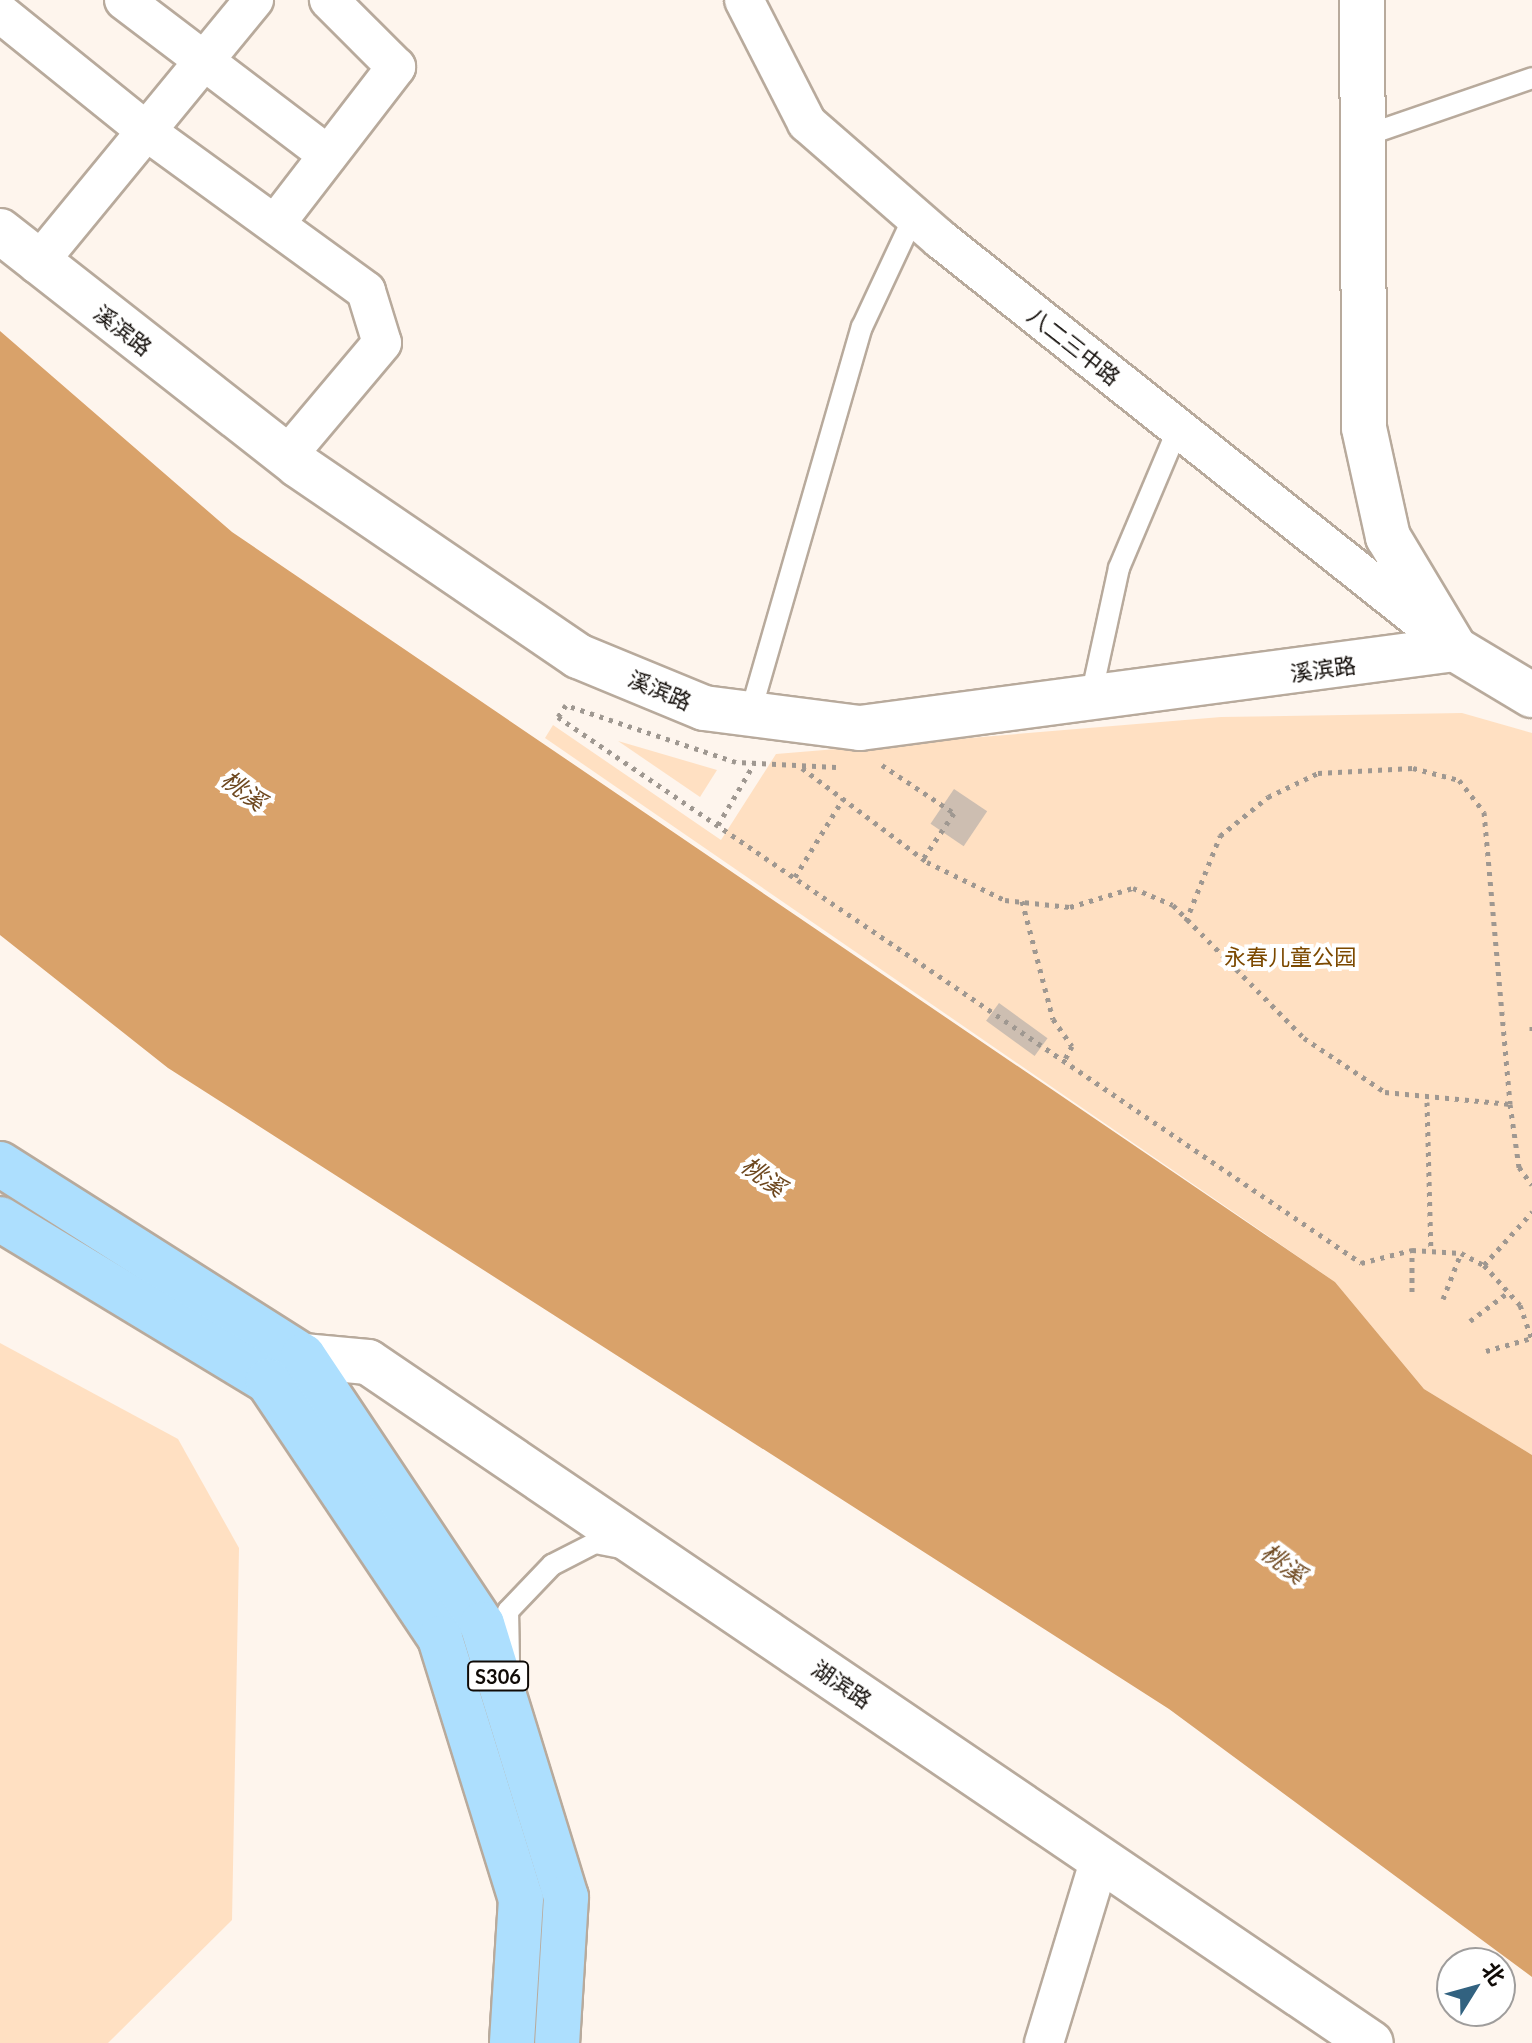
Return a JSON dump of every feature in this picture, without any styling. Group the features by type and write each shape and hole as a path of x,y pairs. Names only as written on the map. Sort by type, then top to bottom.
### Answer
{"main road":[{"name":"八二三中路","path":"1362,0 1364,428 1388,537 1455,649 1532,695"},
{"name":"溪滨路","path":"0,231 37,264 287,456 578,656 704,708 860,728 1090,701 1455,649"},
{"name":"S306","path":"0,1164 303,1356 482,1624 566,1897 557,2043"},
{"name":"S306","path":"0,1219 268,1381 440,1638 521,1899 512,2043"},
{"name":"湖滨路","path":"303,1356 368,1362 1371,2043"}],"street":[{"path":"124,0 201,64 328,155"},
{"path":"37,264 254,0"},
{"path":"276,223 396,67 329,0"},
{"name":"八二三中路","path":"744,0 807,123 914,216 1455,649"},
{"path":"0,13 146,131 366,291 382,343 287,456"},
{"path":"1044,2043 1100,1859"}],"lane":[{"path":"1364,136 1532,78"},
{"path":"750,714 862,327 914,216"},
{"path":"1090,701 1119,568 1178,428"},
{"path":"510,1717 508,1611 552,1565 595,1543 652,1554"}],"path":[{"path":"843,767 754,764 655,739 566,705 558,717 1361,1263 1412,1250 1461,1253 1484,1265 1510,1291 1532,1338 1486,1351"},
{"path":"797,720 802,768 923,859 1022,901 1070,907 1133,888 1173,905 1304,1038 1385,1092 1427,1102 1510,1104"},
{"path":"718,825 754,764"},
{"path":"870,766 884,765 954,813 923,859"},
{"path":"1186,921 1220,836 1268,797 1318,773 1413,768 1459,780 1484,812 1510,1104 1519,1167 1532,1185"},
{"path":"795,877 843,799"},
{"path":"1022,901 1053,1019 1072,1046 1065,1059"},
{"path":"1532,1026 1532,1032"},
{"path":"1427,1102 1431,1251"},
{"path":"1484,1265 1532,1212"},
{"path":"1412,1250 1412,1292"},
{"path":"1443,1299 1461,1253"},
{"path":"1470,1321 1510,1291"}],"green space":[{"name":"永春儿童公园","path":"1462,713 1532,733 1532,1455 1424,1389 1335,1282 545,738 553,725 721,840 776,754 1221,717"},
{"path":"618,741 717,770 700,797"},
{"path":"0,1343 178,1439 239,1548 232,1920 108,2043 0,2043"}],"water":[{"name":"桃溪","path":"0,331 232,532 1335,1282 1424,1389 1532,1455 1532,1977 1516,1965 1516,1947 1491,1947 1169,1709 168,1068 0,935"}],"building":[{"path":"954,789 987,811 964,846 931,824"},
{"path":"999,1003 1048,1038 1035,1056 986,1021"}]}
